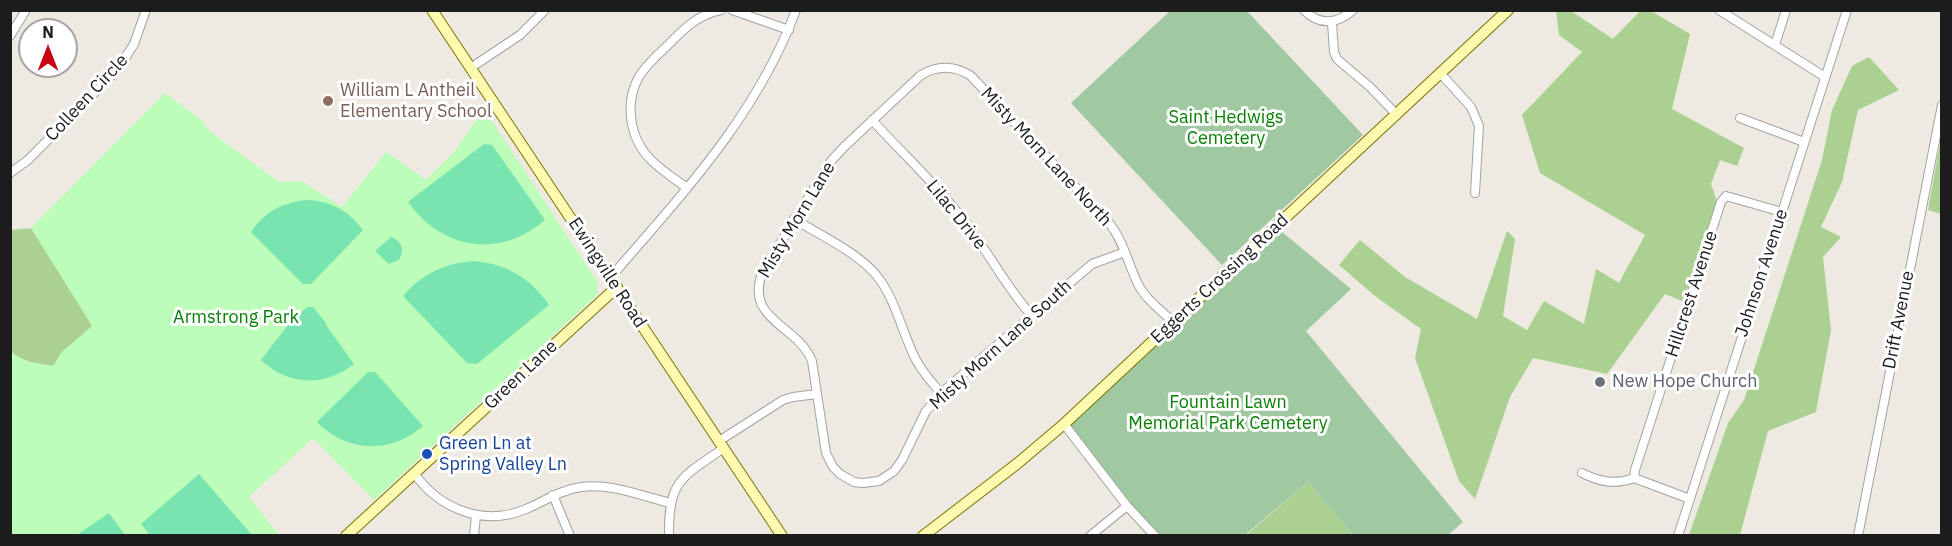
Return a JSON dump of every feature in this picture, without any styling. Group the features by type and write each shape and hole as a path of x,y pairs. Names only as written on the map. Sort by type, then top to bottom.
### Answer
{"street":[{"path":"10,36 26,10"},
{"name":"Colleen Circle","path":"10,173 28,160 118,69 134,44 146,10"},
{"name":"Ewingville Road","path":"432,10 782,536"},
{"path":"472,67 520,34 545,10"},
{"path":"687,188 657,166 644,151 634,132 631,120 632,98 639,77 646,66 687,26 702,15 721,10"},
{"path":"732,10 789,30"},
{"name":"Green Lane","path":"346,536 614,283 747,110 775,60 796,10"},
{"path":"1304,10 1318,21 1332,23 1353,10"},
{"name":"Eggerts Crossing Road","path":"923,536 1064,424 1508,10"},
{"path":"1775,45 1786,10"},
{"name":"Johnson Avenue","path":"1678,536 1847,10"},
{"path":"1721,11 1825,76"},
{"path":"1332,23 1334,52 1337,59 1370,87 1397,115"},
{"name":"Misty Morn Lane","path":"840,474 833,467 826,453 809,354 766,314 758,288 762,273 831,161 921,75 945,67"},
{"name":"Misty Morn Lane North","path":"945,67 954,68 970,76 1110,224 1143,292 1173,322"},
{"path":"1441,74 1471,107 1479,126 1476,193"},
{"name":"Drift Avenue","path":"1858,536 1941,105"},
{"path":"1740,118 1804,142"},
{"name":"Lilac Drive","path":"872,120 955,209 1014,295 1032,316"},
{"name":"Hillcrest Avenue","path":"1635,478 1635,470 1721,202 1725,196 1735,197 1782,213"},
{"path":"794,219 861,261 880,280 915,358 942,393"},
{"name":"Misty Morn Lane South","path":"840,474 854,482 863,483 879,481 887,477 900,464 919,423 942,393 1092,264 1125,252"},
{"path":"669,536 670,503 682,479 722,445 783,400 817,394"},
{"path":"1064,424 1127,506 1155,536"},
{"path":"414,473 438,500 462,512 476,515 513,514 554,495 581,487 608,487 670,503"},
{"path":"1582,473 1609,482 1621,483 1635,478 1690,499"},
{"path":"554,495 570,536"},
{"path":"1090,536 1127,506"},
{"path":"474,536 476,515"}],"green space":[{"name":"Saint Hedwigs Cemetery","path":"1171,10 1247,11 1363,135 1222,265 1071,103"},
{"path":"1556,11 1571,11 1613,39 1640,11 1651,11 1690,34 1672,109 1744,148 1737,166 1720,160 1711,184 1721,213 1689,304 1665,294 1607,374 1533,358 1510,397 1475,499 1459,481 1415,358 1421,329 1375,296 1339,265 1360,240 1405,277 1477,319 1507,231 1515,239 1503,316 1527,330 1544,301 1584,324 1596,269 1619,283 1645,235 1540,173 1522,115 1582,52 1559,35"},
{"path":"1869,57 1899,90 1858,110 1842,182 1821,227 1841,237 1823,257 1831,330 1816,412 1768,431 1740,535 1689,535 1728,423 1744,400 1822,160 1832,110 1852,66"},
{"name":"Armstrong Park","path":"165,93 203,121 208,130 279,182 302,181 342,207 386,152 426,180 455,151 484,109 598,283 597,295 374,500 313,438 249,497 279,535 11,535 10,351 24,360 53,366 62,352 92,326 31,228"},
{"path":"1941,138 1941,214 1928,210"},
{"path":"484,144 492,145 545,220 528,232 509,240 491,244 472,244 437,231 408,202"},
{"path":"310,200 340,209 363,230 311,284 303,284 251,232 276,208 292,202"},
{"name":"Fountain Lawn Memorial Park Cemetery","path":"1276,227 1351,289 1306,331 1463,522 1448,535 1353,535 1308,482 1245,535 1155,535 1064,424"},
{"path":"31,228 93,326 62,352 53,366 25,360 11,351 11,230"},
{"path":"391,237 400,243 402,253 399,260 389,264 375,251"},
{"path":"474,261 497,265 517,274 534,287 549,305 477,364 467,363 403,296 410,288 435,271 453,264"},
{"path":"307,307 313,307 354,364 331,377 319,380 295,379 272,369 261,360 291,321"},
{"path":"368,372 375,372 423,426 397,442 369,446 342,440 317,422"},
{"path":"199,474 252,535 150,535 141,524"},
{"path":"1308,482 1353,535 1245,536"},
{"path":"109,513 125,535 77,535"}],"place":[{"name":"William L Antheil Elementary School","path":"328,101"},
{"name":"New Hope Church","path":"1600,382"},
{"name":"Green Ln at Spring Valley Ln","path":"427,454"}]}
